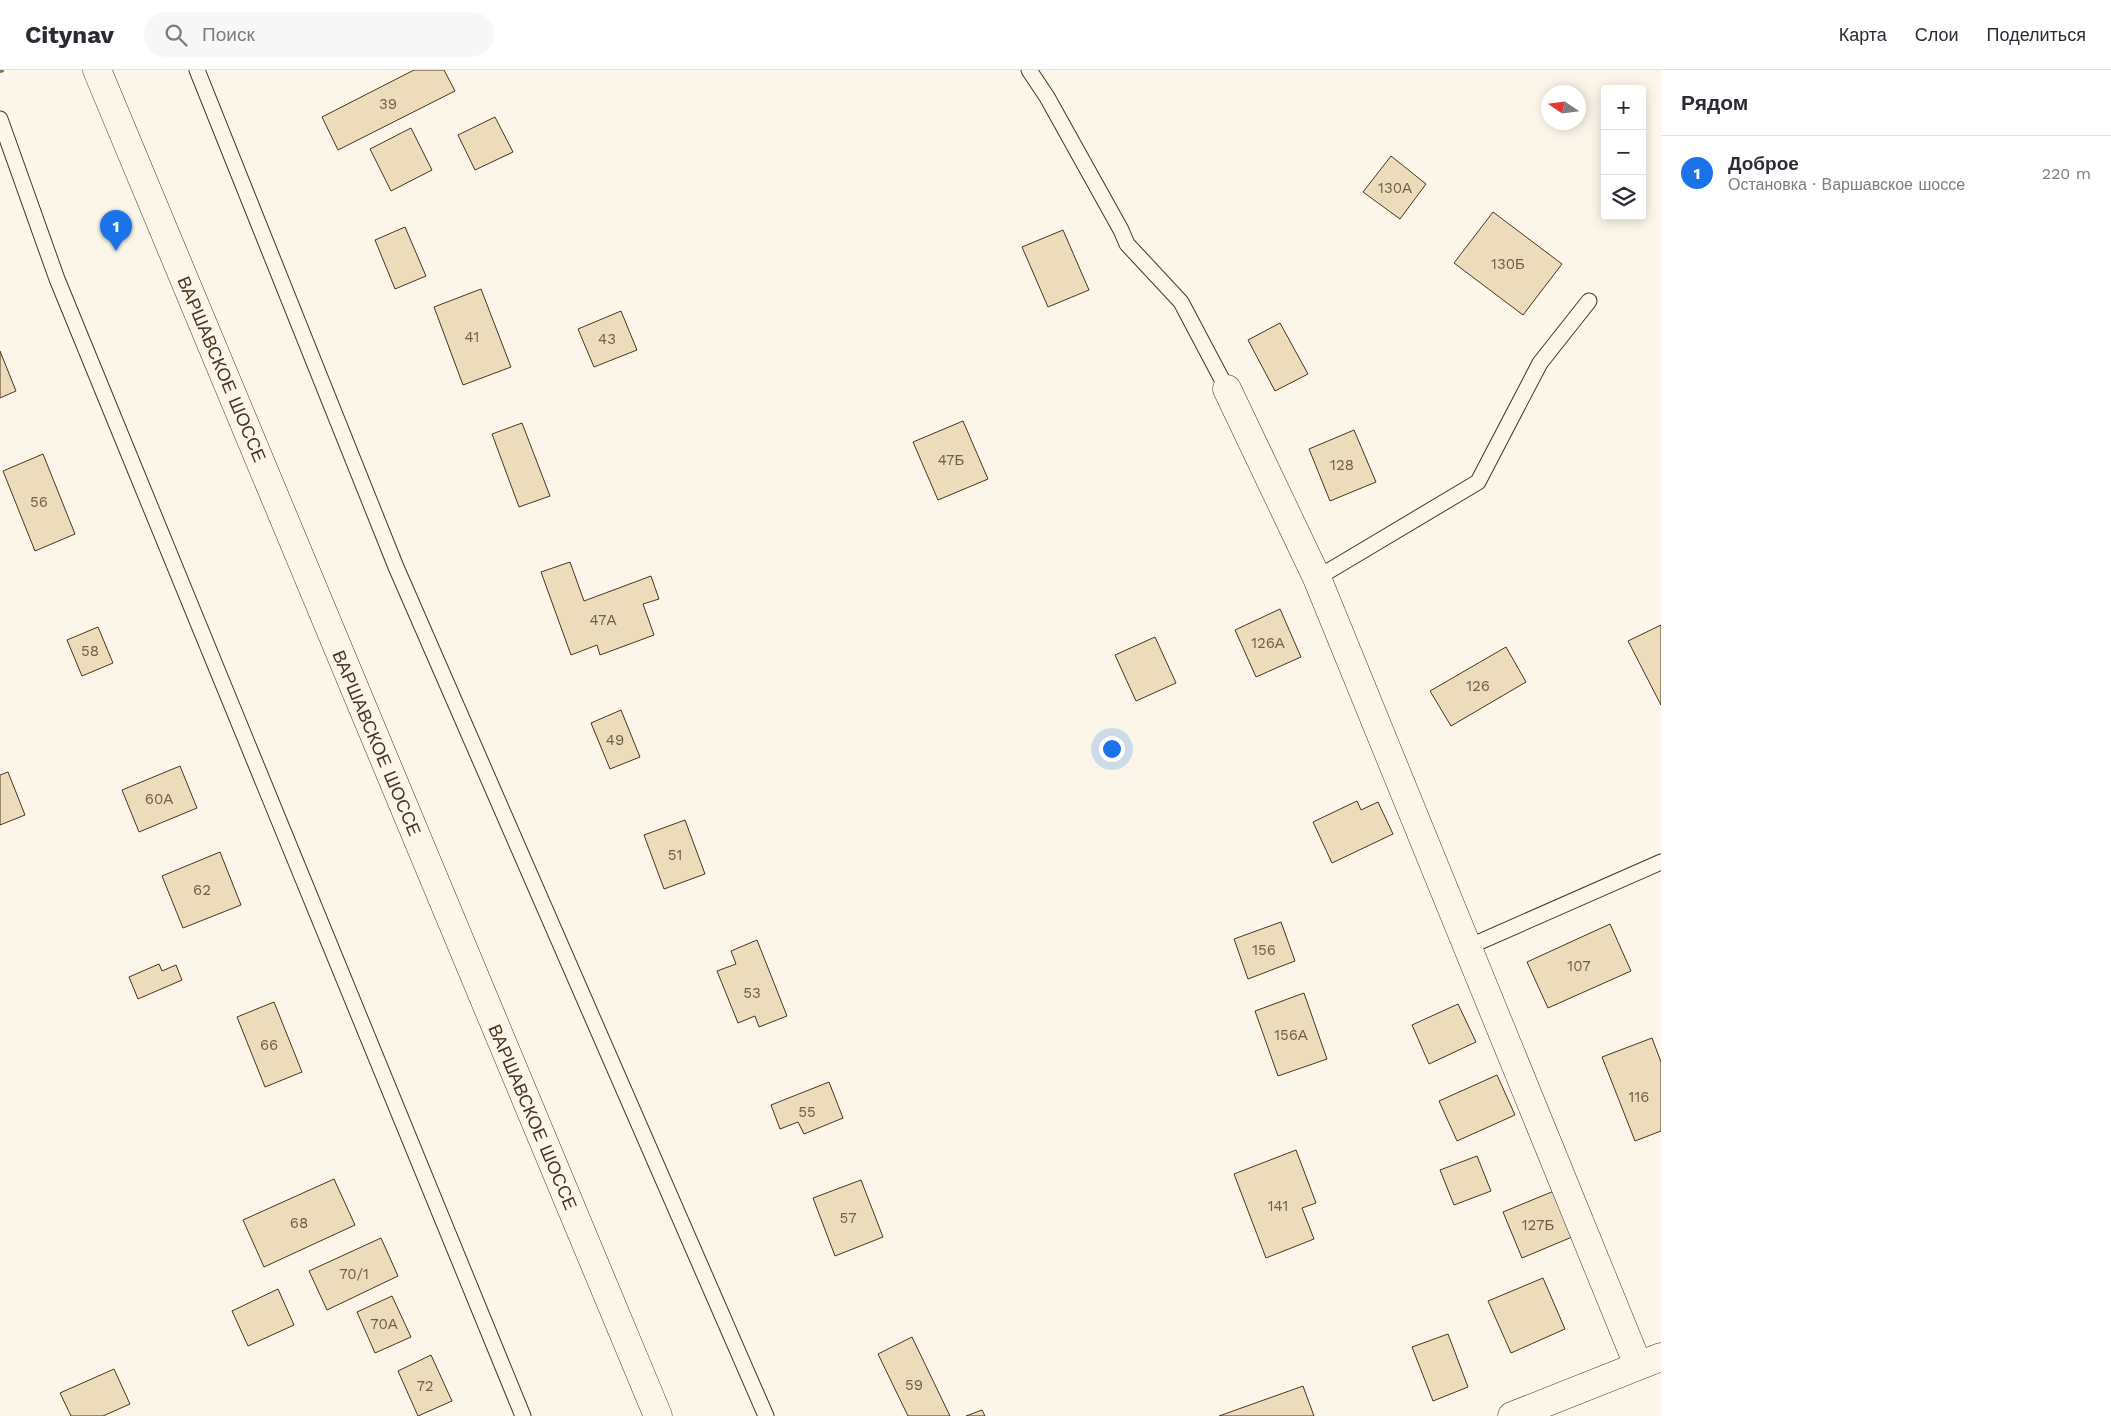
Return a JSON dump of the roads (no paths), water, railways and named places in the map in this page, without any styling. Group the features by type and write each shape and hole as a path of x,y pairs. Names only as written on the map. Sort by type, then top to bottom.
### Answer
{"main road":[{"name":"ВАРШАВСКОЕ ШОССЕ","path":"97,70 658,1416"},
{"path":"1228,389 1317,578 1468,947 1650,1361 1512,1416"}],"lane":[{"path":"197,70 396,567 766,1416"},
{"path":"1029,70 1121,230 1126,244 1181,302 1228,389"},
{"path":"0,120 57,279 523,1416"},
{"path":"1317,578 1478,482 1540,363 1589,301"},
{"path":"1468,947 1661,862"}],"place":[{"name":"Доброе","path":"116,251"}]}
